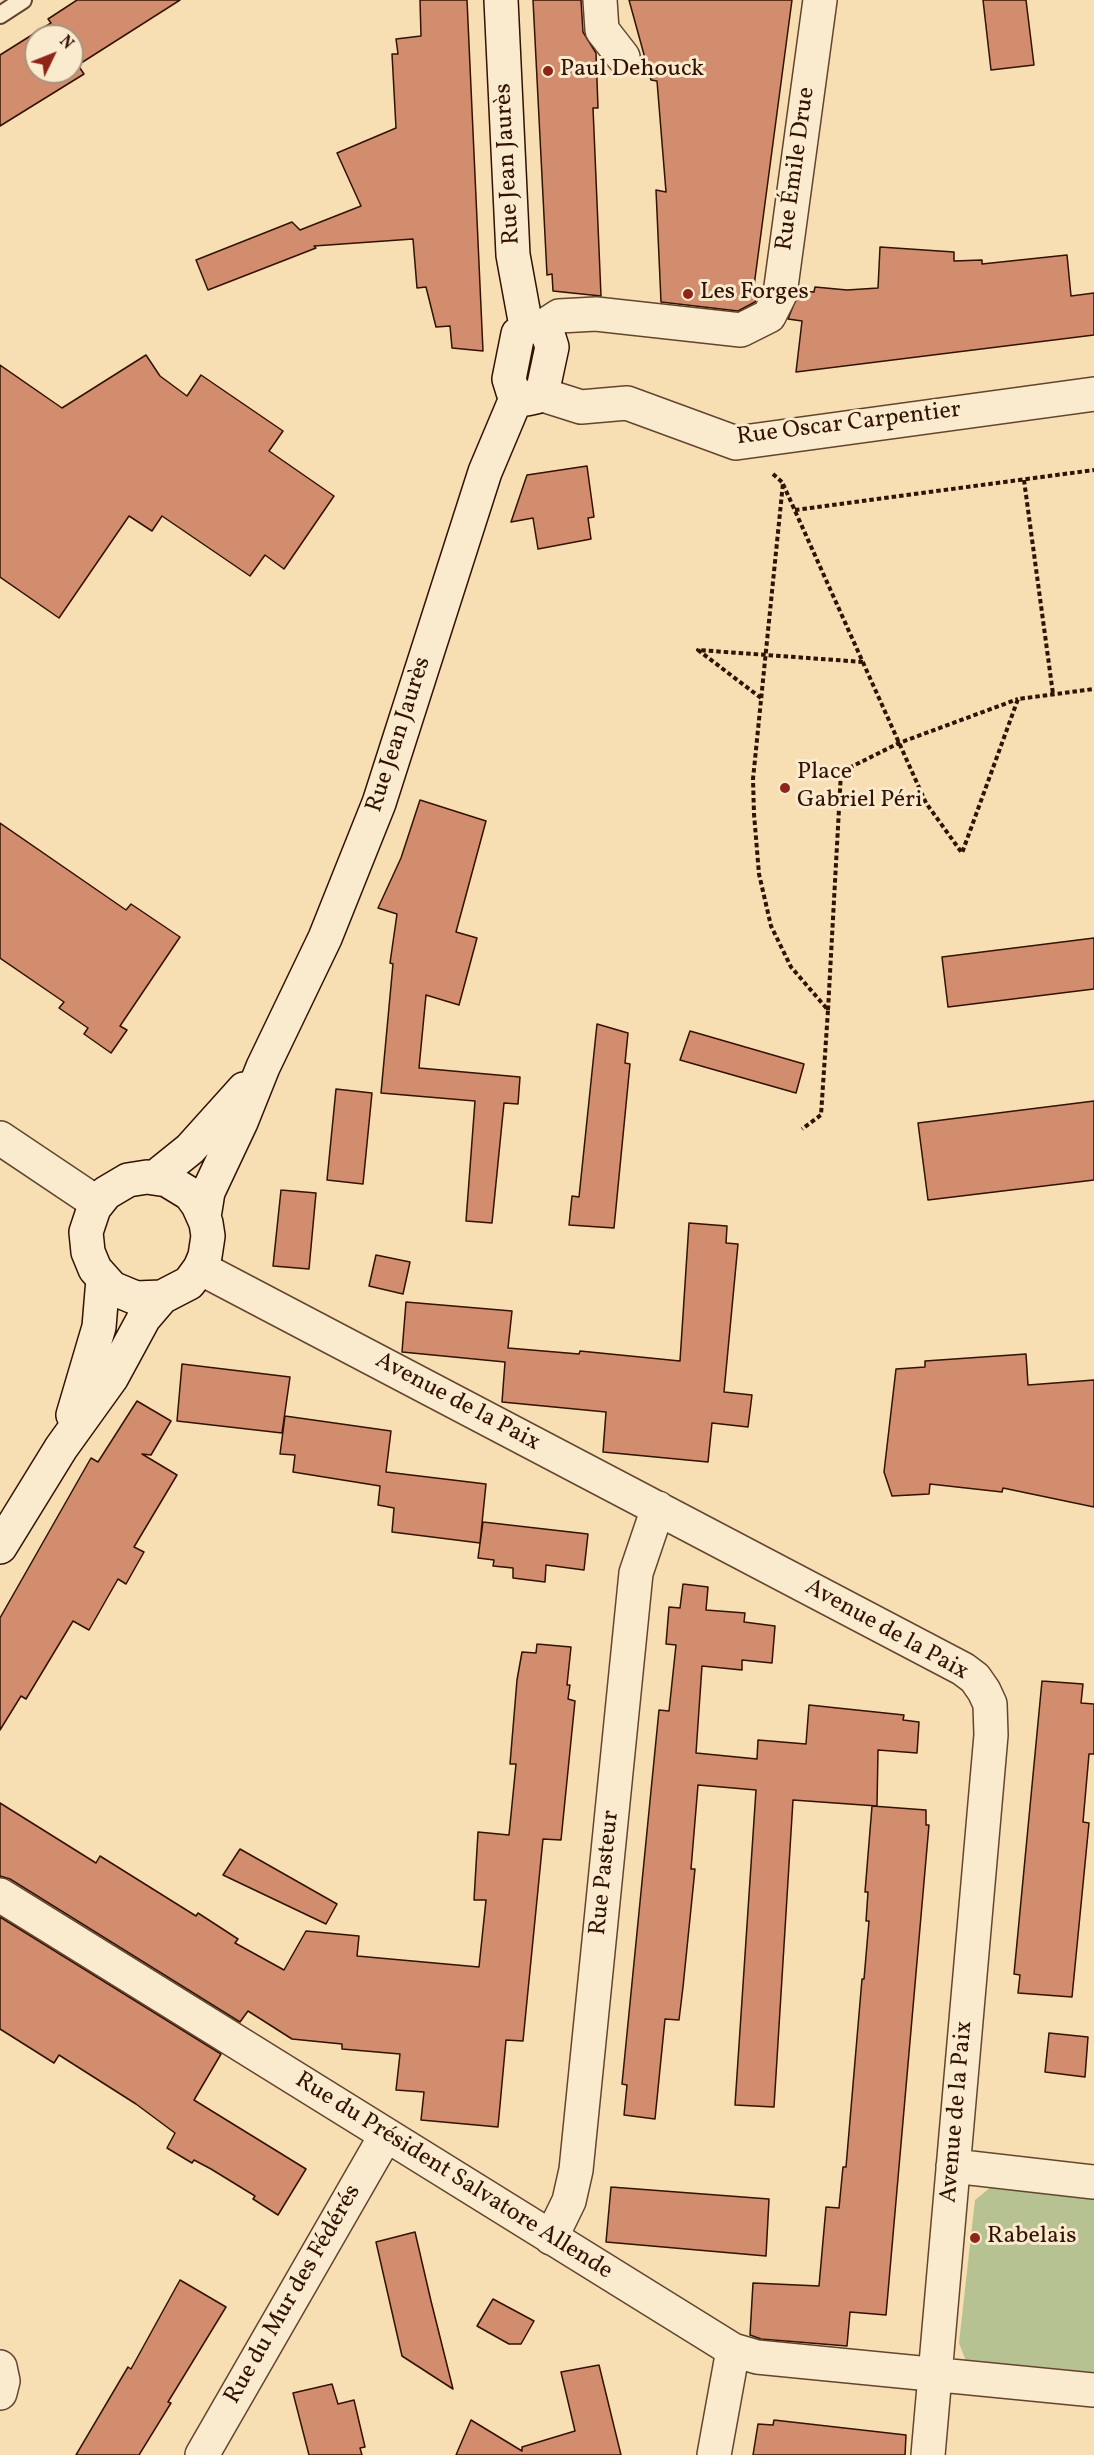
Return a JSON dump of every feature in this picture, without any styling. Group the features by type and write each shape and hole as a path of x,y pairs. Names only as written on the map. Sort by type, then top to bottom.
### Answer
{"street":[{"name":"Rue Jean Jaurès","path":"501,0 513,255 534,327"},
{"path":"600,0 602,30 623,57"},
{"name":"Rue Émile Drue","path":"534,327 559,316 596,314 741,330 769,316 780,294 820,0"},
{"path":"529,395 510,388 509,379 519,334 534,327"},
{"name":"Rue Oscar Carpentier","path":"529,395 581,406 627,403 736,443 1094,394"},
{"name":"Rue Jean Jaurès","path":"204,1216 194,1199 167,1180 141,1177 122,1182 106,1193 97,1203 87,1226 87,1245 92,1263 112,1288 129,1296 148,1299 162,1297 184,1287 200,1268 208,1243 204,1216 208,1192 241,1122 263,1067 321,946 378,803 485,472 529,395"},
{"name":"Rue Jean Jaurès","path":"154,1178 175,1163 207,1132 263,1067"},
{"path":"0,1138 97,1203"},
{"name":"Avenue de la Paix","path":"200,1268 963,1669 975,1678 984,1691 991,1710 991,1735 928,2455"},
{"name":"Rue Jean Jaurès","path":"61,1448 95,1344 102,1311 103,1279"},
{"name":"Rue Jean Jaurès","path":"0,1547 61,1448 112,1377 144,1318 162,1297"},
{"name":"Rue Pasteur","path":"551,2238 569,2201 575,2178 636,1573 643,1546 658,1508"},
{"name":"Rue du Président Salvatore Allende","path":"0,1895 733,2350 757,2357 1094,2390"},
{"name":"Rue du Mur des Fédérés","path":"202,2455 386,2135"},
{"path":"953,2166 1094,2182"},
{"path":"714,2455 733,2350"},
{"path":"0,2367 3,2381 0,2393"}],"lane":[{"path":"0,15 23,0"}],"path":[{"path":"736,443 783,483 926,803 962,853 1018,699"},
{"path":"795,510 1094,470"},
{"path":"1024,480 1053,694"},
{"path":"783,483 753,779 753,814 759,874 771,926 791,967 828,1010"},
{"path":"761,698 698,650 766,657 863,662"},
{"path":"802,1129 821,1114 841,772 899,743 1018,699 1094,689"}],"green space":[{"path":"991,2187 1094,2198 1094,2384 967,2364 959,2343 975,2200"}],"building":[{"path":"77,0 180,0 84,61 84,24 49,24 51,23 48,19"},
{"path":"420,0 467,0 483,351 452,348 450,326 436,327 426,287 417,288 413,239 314,246 316,248 208,290 196,260 292,222 300,230 361,206 337,153 396,128 392,54 398,54 396,39 421,36"},
{"path":"533,0 581,0 583,32 596,53 598,108 593,108 601,296 553,291 552,274 547,275"},
{"path":"629,0 792,0 754,286 762,288 755,302 738,311 661,302 656,190 666,192 657,81 651,80"},
{"path":"983,0 1026,0 1034,65 991,70"},
{"path":"24,40 24,84 68,84 0,126 0,55"},
{"path":"880,247 954,252 954,261 982,260 982,264 1067,255 1071,296 1094,293 1094,335 796,372 802,321 788,319 799,291 814,292 815,287 847,290 878,288"},
{"path":"146,355 160,376 187,396 201,375 283,431 269,451 334,496 284,569 265,555 250,576 162,516 152,531 129,516 59,618 0,577 0,365 62,408"},
{"path":"587,466 594,517 588,518 591,539 538,549 533,518 511,522 527,475"},
{"path":"420,800 486,821 456,932 477,938 459,1005 426,995 419,1068 520,1077 518,1104 504,1103 492,1223 466,1221 475,1101 381,1093 393,964 390,963 397,914 378,908 401,858"},
{"path":"0,823 126,910 131,904 180,937 120,1026 127,1030 111,1053 84,1034 88,1028 59,1008 64,1002 0,958"},
{"path":"1094,938 1094,989 948,1007 942,957"},
{"path":"597,1024 628,1033 625,1063 630,1064 614,1228 569,1225 572,1196 579,1197"},
{"path":"690,1031 804,1064 796,1093 680,1060"},
{"path":"336,1089 372,1093 363,1184 327,1180"},
{"path":"1094,1101 1094,1180 928,1200 918,1123"},
{"path":"281,1190 316,1193 309,1269 273,1266"},
{"path":"689,1223 727,1226 726,1243 738,1244 724,1392 752,1395 748,1427 712,1423 708,1462 603,1452 606,1412 502,1402 505,1362 402,1352 406,1302 512,1311 508,1348 579,1354 580,1351 680,1361"},
{"path":"376,1255 410,1262 403,1294 369,1286"},
{"path":"1026,1354 1028,1385 1094,1380 1094,1507 1003,1488 1002,1492 930,1484 929,1494 892,1496 884,1472 896,1369 925,1367 925,1361"},
{"path":"182,1364 290,1377 282,1433 177,1421"},
{"path":"137,1401 171,1421 151,1455 142,1454 177,1475 134,1547 144,1552 126,1584 118,1579 89,1630 73,1621 26,1699 21,1696 0,1730 0,1618 91,1458 98,1462"},
{"path":"285,1416 391,1431 386,1472 486,1484 480,1543 392,1532 394,1508 378,1505 380,1486 293,1472 295,1455 280,1454"},
{"path":"483,1522 588,1534 584,1570 546,1565 545,1582 513,1578 513,1568 493,1566 494,1560 478,1558"},
{"path":"683,1584 708,1587 706,1610 745,1613 744,1622 775,1626 772,1663 742,1660 742,1670 702,1666 696,1753 757,1759 758,1740 806,1744 809,1705 904,1715 903,1720 919,1722 917,1753 878,1750 877,1806 793,1800 774,2107 735,2105 756,1790 698,1785 691,1869 695,1869 679,2020 665,2019 655,2119 624,2115 627,2085 622,2084 659,1710 669,1711 676,1645 666,1644 669,1607 680,1608"},
{"path":"537,1644 571,1647 567,1685 570,1685 568,1699 575,1701 561,1840 543,1839 523,2041 506,2040 498,2127 421,2120 424,2092 396,2090 400,2054 342,2049 342,2044 292,2039 248,2011 240,2022 10,1879 0,1876 0,1803 96,1863 100,1856 196,1916 198,1913 238,1939 235,1943 284,1970 306,1931 359,1936 357,1956 479,1967 486,1900 474,1900 478,1832 509,1835 516,1764 510,1764 517,1680 522,1652 536,1653"},
{"path":"1042,1681 1083,1684 1081,1703 1094,1704 1094,1754 1089,1754 1083,1822 1089,1823 1072,1997 1018,1993 1020,1975 1014,1974"},
{"path":"872,1806 926,1810 926,1825 929,1825 886,2315 850,2312 847,2346 761,2339 750,2335 753,2283 819,2286 826,2207 839,2208 843,2167 846,2167 869,1921 866,1921 868,1892 865,1892"},
{"path":"240,1849 337,1904 326,1924 223,1875"},
{"path":"0,1917 221,2054 194,2100 306,2169 278,2215 253,2199 255,2196 211,2169 194,2160 192,2163 167,2148 175,2133 136,2104 59,2055 54,2063 0,2029"},
{"path":"1049,2033 1088,2037 1085,2077 1045,2072"},
{"path":"611,2187 769,2199 766,2256 606,2242"},
{"path":"415,2232 453,2389 402,2356 376,2242"},
{"path":"180,2280 226,2307 168,2402 171,2403 139,2455 76,2455 128,2367 131,2369"},
{"path":"493,2299 534,2321 521,2344 509,2344 477,2326"},
{"path":"599,2365 621,2455 456,2455 471,2420 522,2451 522,2447 575,2431 561,2372"},
{"path":"332,2384 338,2404 354,2400 365,2447 360,2448 362,2455 309,2455 293,2393"},
{"path":"774,2420 906,2435 905,2455 753,2455 758,2424 773,2425"}],"place":[{"name":"Paul Dehouck","path":"548,71"},
{"name":"Les Forges","path":"688,294"},
{"name":"Place Gabriel Péri","path":"785,788"},
{"name":"Rabelais","path":"975,2238"}]}
